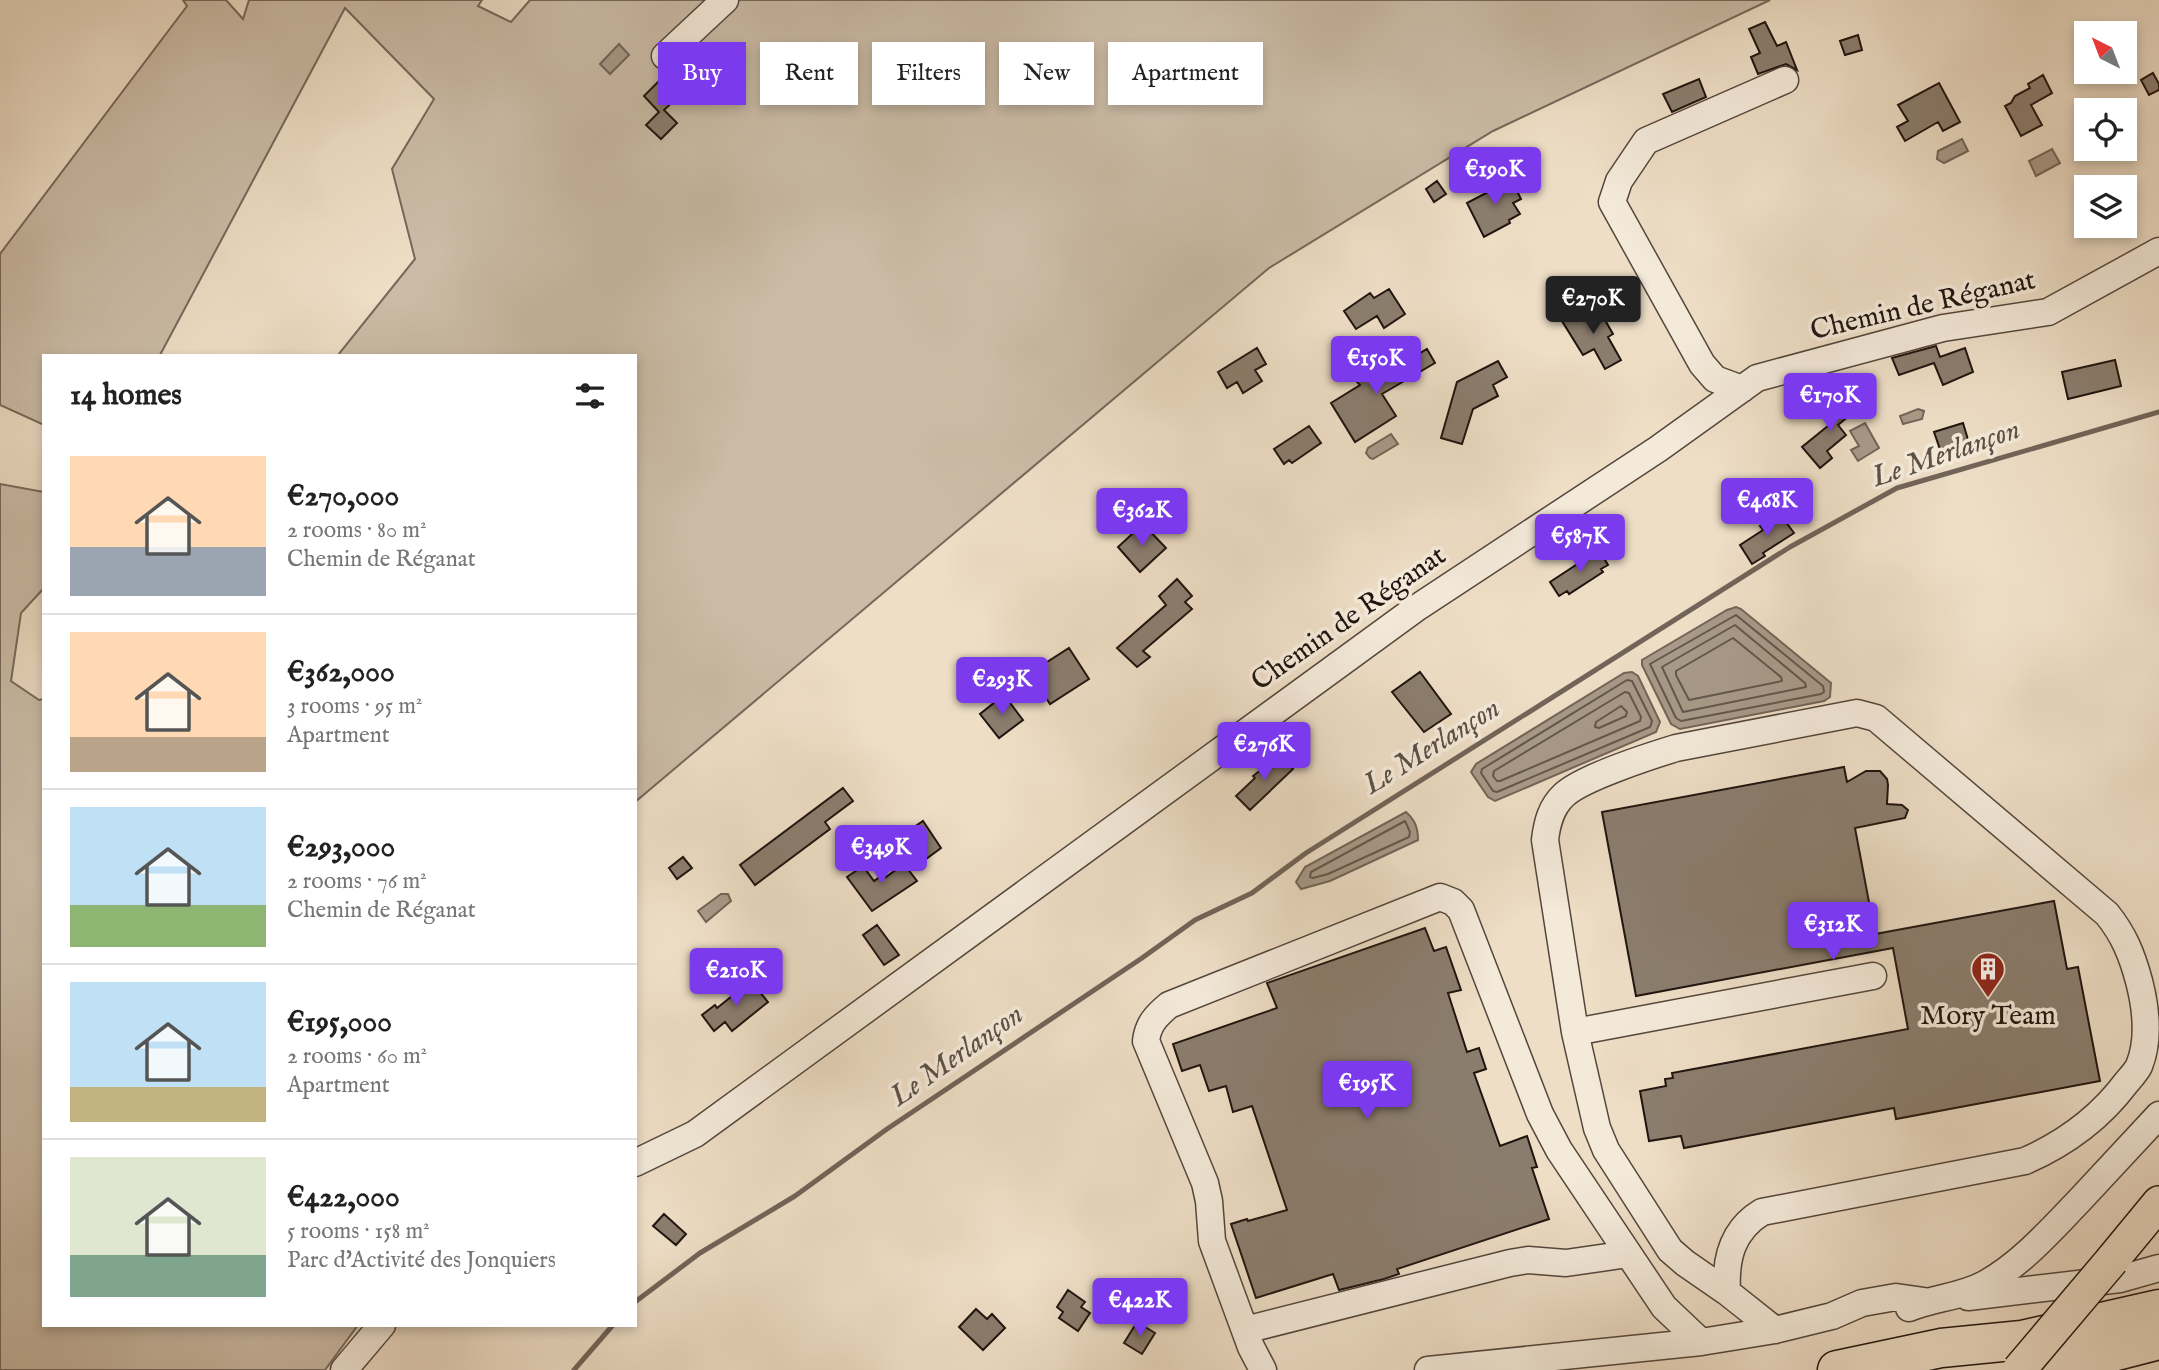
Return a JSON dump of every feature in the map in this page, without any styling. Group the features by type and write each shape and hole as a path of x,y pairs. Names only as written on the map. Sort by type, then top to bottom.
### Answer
{"highway":[{"path":"1837,1370 1941,1348 2039,1318 2159,1288"},
{"path":"1941,1348 2022,1340 2159,1309"},
{"path":"2042,1370 2159,1340"},
{"path":"2122,1370 2159,1364"}],"main road":[{"path":"2019,1370 2159,1203"}],"street":[{"path":"680,42 725,0"},
{"path":"1742,389 1716,379 1702,364 1612,202 1619,181 1646,142 1785,80"},
{"name":"Chemin de Réganat","path":"637,1162 695,1134 1394,624 1658,449 1757,378 1944,328 2048,312 2159,251"},
{"path":"1727,1292 1726,1276 1734,1244 1749,1219 1762,1212 2025,1161 2056,1147 2086,1126 2119,1093 2138,1067 2147,1037 2144,999 2130,949 2107,914 1877,718 1857,713 1676,748 1577,786 1564,795 1553,808 1546,825 1545,839 1575,1032 1597,1128 1605,1150 1670,1250 1775,1330"},
{"path":"1263,1370 1240,1318 1212,1241 1205,1183 1146,1041 1148,1029 1156,1016 1169,1005 1440,897 1453,902 1461,910 1540,1114 1559,1150 1664,1307 1701,1342"},
{"path":"1575,1032 1873,976"},
{"path":"1932,1300 1968,1292 1986,1284 2007,1269 2046,1236 2159,1115"},
{"path":"2046,1236 2038,1251 2036,1267 2040,1275 2059,1287"},
{"path":"1240,1318 1510,1263 1566,1263 1628,1254"},
{"path":"1428,1370 1701,1342 1775,1330 1832,1316 1862,1303 1896,1297 1932,1300 1993,1296 2120,1279 2159,1268"},
{"path":"348,1366 380,1327"}],"shaded area":[{"path":"183,0 226,0 243,19 249,0 482,0 478,6 511,22 530,0 1770,0 1493,131 1269,268 637,800 637,354 339,354 415,259 392,169 434,99 345,8 161,354 42,354 42,424 0,405 0,254 187,6"},
{"path":"0,484 42,492 42,590 21,613 11,681 42,699 42,1327 357,1327 325,1370 0,1370"}],"water":[{"path":"619,44 629,55 610,74 600,64"},
{"path":"1962,139 1968,151 1944,163 1937,159 1938,151"},
{"path":"2052,149 2060,163 2036,176 2029,161"},
{"path":"1918,409 1924,411 1922,419 1903,424 1900,416"},
{"path":"1865,423 1879,448 1858,461 1851,450 1859,446 1850,431"},
{"path":"1391,434 1398,444 1373,459 1370,458 1366,453 1368,448"},
{"path":"1736,607 1831,683 1830,697 1824,701 1680,729 1671,724 1642,660"},
{"path":"1632,672 1638,676 1660,722 1656,732 1495,801 1488,797 1471,772 1476,764 1624,673"},
{"path":"1406,812 1415,824 1418,840 1330,881 1301,889 1296,882 1305,867"},
{"path":"721,894 728,894 731,901 706,922 698,911"}],"building":[{"path":"1765,22 1777,46 1786,42 1797,70 1786,64 1758,74 1751,57 1760,53 1749,29"},
{"path":"1858,35 1862,50 1845,55 1840,41"},
{"path":"2153,73 2159,90 2149,95 2141,80"},
{"path":"2043,75 2052,93 2031,105 2042,125 2021,136 2005,106 2011,103 2015,96 2030,88 2028,84"},
{"path":"1699,79 1706,97 1672,112 1663,94"},
{"path":"658,82 658,105 669,105 664,110 677,123 661,139 646,125 659,112 644,96"},
{"path":"1939,83 1960,122 1943,131 1938,122 1905,141 1897,127 1908,121 1898,105"},
{"path":"1502,180 1504,184 1511,180 1515,187 1521,199 1513,203 1520,214 1509,220 1510,223 1484,237 1467,203 1490,191 1488,187"},
{"path":"1437,181 1446,194 1434,202 1426,189"},
{"path":"1389,289 1405,314 1384,328 1377,316 1356,329 1344,311 1370,293 1374,298"},
{"path":"1598,308 1613,334 1608,337 1621,360 1605,369 1594,349 1583,355 1562,321 1578,312 1582,318"},
{"path":"1936,346 1940,357 1965,348 1973,372 1943,385 1934,363 1899,375 1892,358"},
{"path":"1257,348 1266,364 1255,370 1262,381 1243,393 1237,382 1227,388 1218,372"},
{"path":"1427,349 1435,363 1382,394 1396,416 1355,442 1331,403 1360,385 1356,381 1373,369 1374,372 1391,362 1395,368"},
{"path":"2115,360 2121,386 2068,399 2062,372"},
{"path":"1498,361 1507,377 1493,385 1498,396 1473,409 1462,444 1441,438 1457,382"},
{"path":"1845,396 1856,410 1838,425 1846,435 1827,451 1832,458 1820,468 1802,447 1834,421 1826,410"},
{"path":"1963,423 1970,446 1942,455 1934,432"},
{"path":"1309,426 1321,443 1292,463 1289,460 1284,464 1274,449"},
{"path":"1780,514 1794,533 1763,553 1765,556 1752,564 1740,545 1763,530 1760,526"},
{"path":"1143,524 1166,548 1140,572 1118,547"},
{"path":"1599,550 1608,565 1601,569 1603,572 1569,594 1567,591 1559,596 1550,582"},
{"path":"1177,579 1192,596 1185,602 1192,609 1143,651 1150,657 1137,667 1117,648 1166,605 1159,596"},
{"path":"1069,648 1089,679 1050,704 1030,673"},
{"path":"1420,672 1451,714 1424,732 1392,692"},
{"path":"1004,695 1023,720 999,738 980,714"},
{"path":"1280,755 1293,769 1250,810 1236,796 1255,778 1253,776"},
{"path":"1844,767 1847,782 1866,771 1880,771 1887,779 1887,804 1902,805 1908,810 1905,818 1855,828 1875,934 2054,901 2067,969 2078,967 2100,1081 1896,1119 1894,1108 1684,1148 1681,1136 1649,1141 1640,1091 1666,1086 1665,1079 1673,1078 1672,1073 1908,1029 1893,948 1636,996 1602,812"},
{"path":"843,788 853,801 825,822 830,829 755,885 740,865"},
{"path":"923,821 941,848 926,859 907,832"},
{"path":"683,857 692,868 677,879 669,868"},
{"path":"904,864 917,881 872,911 847,877 863,866 874,881 884,874 886,877"},
{"path":"877,925 899,955 884,965 863,935"},
{"path":"1425,928 1434,951 1446,947 1461,990 1448,993 1467,1052 1479,1048 1486,1069 1474,1073 1500,1146 1527,1136 1537,1167 1532,1168 1549,1219 1397,1269 1399,1274 1384,1279 1339,1290 1333,1274 1256,1298 1231,1224 1287,1210 1252,1106 1233,1112 1226,1086 1209,1091 1200,1065 1182,1071 1173,1044 1277,1008 1267,983"},
{"path":"751,981 768,1002 732,1031 725,1022 714,1031 702,1015 715,1005 717,1008"},
{"path":"664,1214 686,1234 676,1245 653,1226"},
{"path":"1068,1290 1085,1302 1081,1307 1090,1313 1078,1331 1059,1318 1063,1312 1057,1307"},
{"path":"976,1309 987,1319 992,1314 1005,1328 983,1350 959,1327"},
{"path":"1137,1322 1155,1333 1142,1354 1124,1343"}],"waterway":[{"name":"Le Merlançon","path":"637,1300 700,1253 795,1196 887,1129 1195,920 1252,893 1306,853 1790,547 1897,488 2159,412"},
{"name":"Le Merlançon","path":"574,1370 611,1327"}],"place":[{"name":"Mory Team","path":"1988,999"}]}
